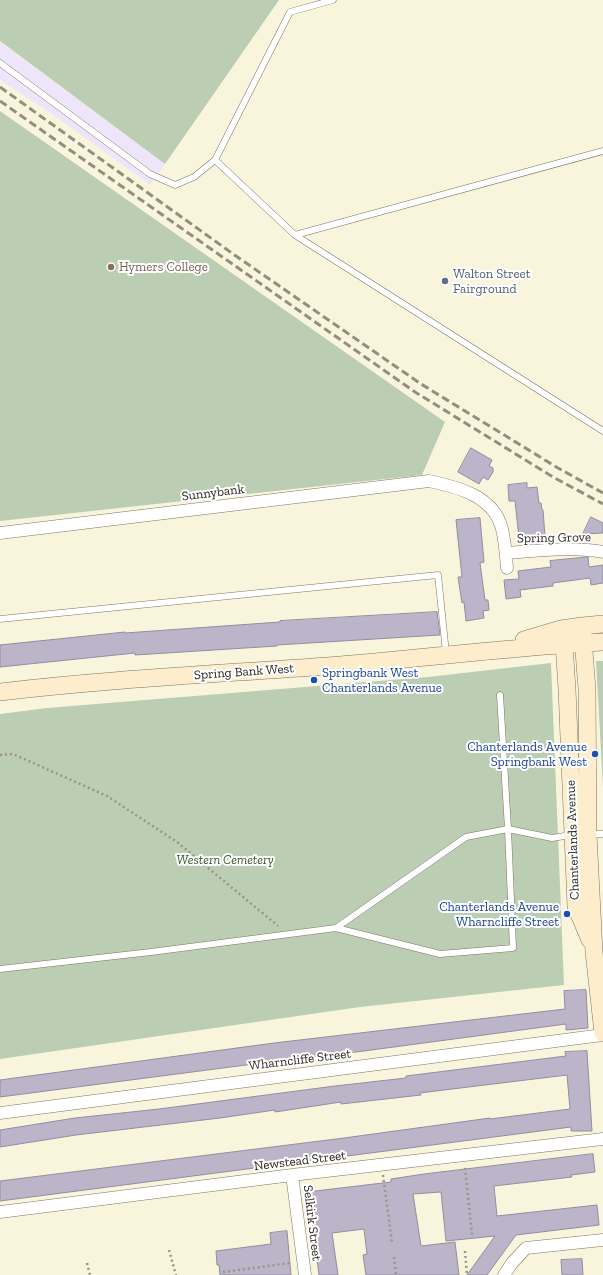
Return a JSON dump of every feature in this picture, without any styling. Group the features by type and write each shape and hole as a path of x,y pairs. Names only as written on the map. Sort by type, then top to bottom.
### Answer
{"street":[{"name":"Sunnybank","path":"0,533 429,481"},
{"name":"Spring Grove","path":"429,481 450,485 475,494 494,510 502,528 507,568"},
{"name":"Spring Grove","path":"506,553 574,550 592,550 603,552"},
{"name":"Spring Bank West","path":"0,692 56,686 329,666 487,651 562,637 582,626 603,624"},
{"name":"Chanterlands Avenue","path":"582,626 587,688 588,834 576,907 594,952 603,1034"},
{"name":"Spring Bank West","path":"562,637 583,644 603,642"},
{"name":"Chanterlands Avenue","path":"562,637 588,834"},
{"name":"Wharncliffe Street","path":"0,1113 603,1034"},
{"name":"Newstead Street","path":"0,1212 603,1139"},
{"name":"Selkirk Street","path":"292,1176 305,1275"},
{"path":"504,1275 512,1263 526,1248 603,1240"}],"lane":[{"path":"0,63 150,174 176,185 194,177 215,160 290,12 333,0"},
{"path":"294,235 603,151"},
{"path":"215,160 294,235 603,431"},
{"path":"0,619 438,575 446,655"},
{"path":"0,969 151,952 336,928 440,954 513,948 500,695"},
{"path":"336,928 466,837 508,829 552,838 588,834"}],"path":[{"path":"0,755 13,754 107,796 177,842 289,935"},
{"path":"464,1155 472,1235"},
{"path":"382,1165 392,1243"},
{"path":"169,1250 176,1275"},
{"path":"465,1251 467,1275"},
{"path":"394,1257 396,1275"},
{"path":"223,1272 303,1261"},
{"path":"88,1263 90,1275"}],"shaded area":[{"path":"0,42 165,164 150,185 59,119 0,80"}],"green space":[{"path":"0,0 279,0 165,164 0,41"},
{"name":"Hymers College","path":"0,111 445,422 422,475 0,521"},
{"path":"596,661 603,661 603,787"},
{"name":"Western Cemetery","path":"551,663 564,985 360,1007 0,1059 0,714 47,708 428,677"}],"building":[{"path":"471,448 492,460 489,466 493,468 493,472 488,480 483,477 479,484 458,472"},
{"path":"527,483 527,488 537,487 539,503 541,503 543,510 545,536 519,538 515,501 509,501 508,485"},
{"path":"591,517 603,523 603,533 583,534"},
{"path":"480,518 484,562 480,563 485,600 488,600 489,610 483,611 484,618 466,621 464,602 462,603 458,577 462,577 456,520"},
{"path":"588,557 589,567 603,565 603,583 591,585 590,578 553,583 553,586 520,590 521,597 506,599 504,580 519,579 518,571 551,567 550,561"},
{"path":"437,612 440,635 135,655 135,653 0,667 0,645 125,632"},
{"path":"586,990 588,1028 566,1030 566,1024 0,1097 0,1080 274,1043 565,1009 564,991"},
{"path":"587,1051 592,1131 571,1131 571,1127 0,1201 0,1181 570,1109 567,1075 420,1093 421,1095 341,1104 341,1102 275,1112 275,1110 76,1135 0,1147 0,1130 75,1118 406,1078 406,1076 566,1056 565,1052"},
{"path":"593,1154 595,1172 571,1175 572,1177 494,1186 497,1216 597,1205 599,1225 516,1235 487,1275 467,1275 495,1236 446,1241 441,1192 413,1194 421,1246 455,1242 459,1275 366,1275 363,1255 367,1254 364,1229 332,1233 338,1275 319,1275 311,1210 309,1210 307,1192 391,1182 391,1179 424,1174"},
{"path":"287,1231 291,1275 220,1275 219,1265 217,1265 216,1251 271,1244 270,1233"},
{"path":"582,1259 583,1275 562,1275 561,1260"}],"railway":[{"path":"0,87 236,256 421,384 558,468 603,493"},
{"path":"0,101 415,392 553,477 603,504"}],"place":[{"name":"Hymers College","path":"111,267"},
{"name":"Walton Street Fairground","path":"445,281"},
{"name":"Springbank West Chanterlands Avenue","path":"314,680"},
{"name":"Chanterlands Avenue Springbank West","path":"595,754"},
{"name":"Chanterlands Avenue Wharncliffe Street","path":"567,914"}]}
